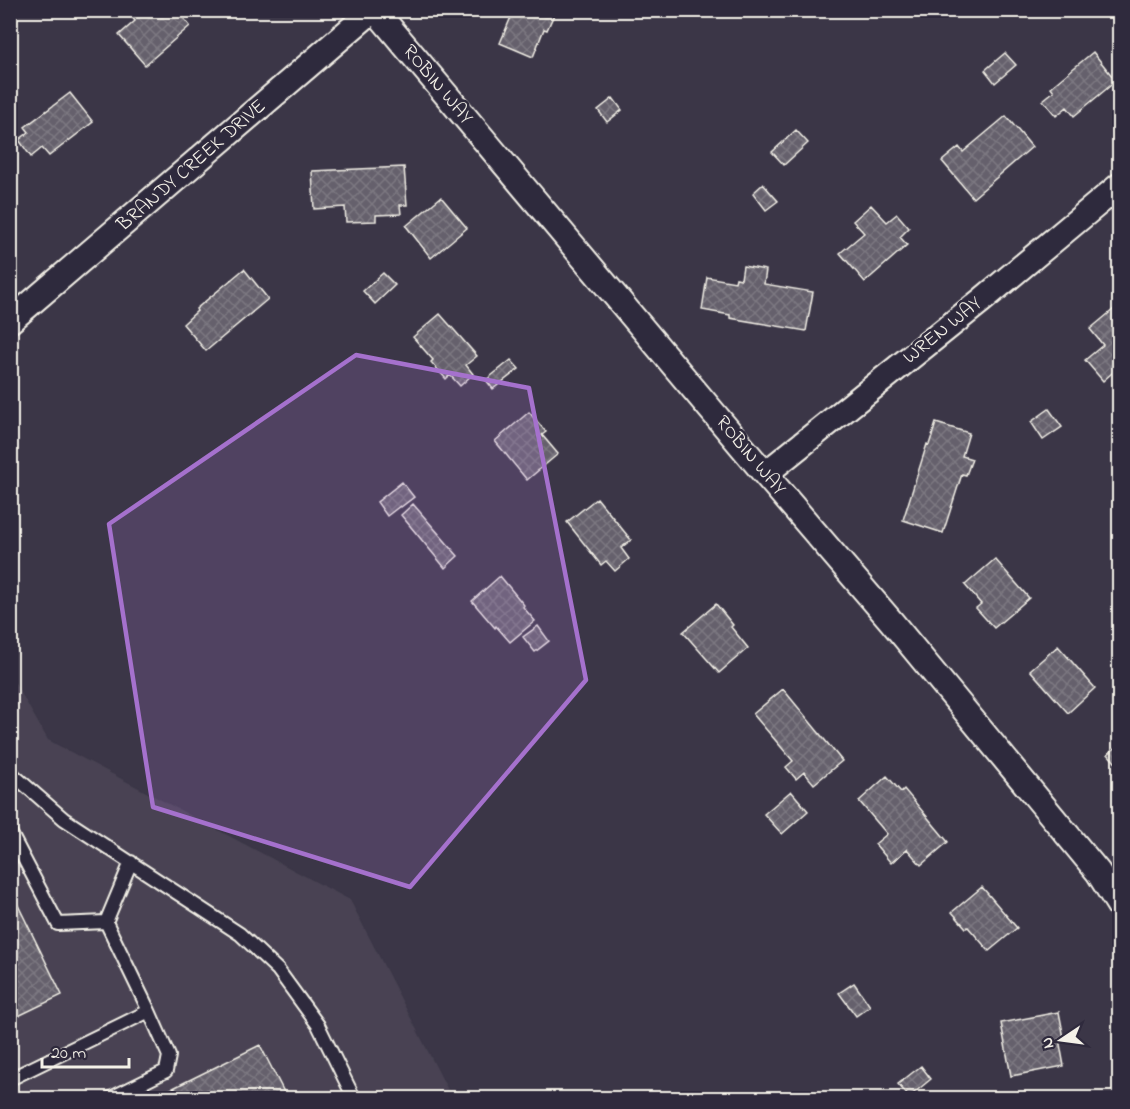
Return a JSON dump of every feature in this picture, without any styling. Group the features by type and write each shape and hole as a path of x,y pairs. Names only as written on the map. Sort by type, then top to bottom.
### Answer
{"street":[{"name":"BRANDY CREEK DRIVE","path":"10,321 374,10"},
{"name":"ROBIN WAY","path":"374,10 891,621 1091,863 1108,886 1119,907"},
{"name":"WREN WAY","path":"765,474 982,300 1119,185"}],"lane":[{"path":"10,772 64,819 240,934 278,970 318,1025 354,1098"},
{"path":"10,832 58,924 106,922"},
{"path":"111,1098 166,1071 169,1056 106,922 131,862"},
{"path":"10,1079 149,1011"}],"highlighted area":[{"path":"356,355 529,388 586,680 410,887 153,807 109,524"}],"shaded area":[{"path":"10,674 48,740 350,900 452,1098 11,1098"}],"building":[{"path":"131,10 177,10 190,26 145,65 119,35 135,21 129,13"},
{"path":"514,10 556,10 547,30 544,29 533,57 500,43"},
{"path":"1093,52 1116,81 1074,116 1067,107 1056,116 1043,100 1054,91 1051,87"},
{"path":"1005,53 1016,65 995,83 985,70"},
{"path":"70,93 93,122 49,156 42,148 31,157 19,140 29,132 25,127"},
{"path":"613,98 622,110 607,122 598,110"},
{"path":"1006,116 1032,147 973,198 942,161 959,147 963,152"},
{"path":"796,130 808,143 784,165 772,152"},
{"path":"404,167 407,205 400,205 401,214 376,215 376,221 346,222 345,207 314,209 312,171"},
{"path":"763,184 778,201 766,210 753,193"},
{"path":"441,197 467,228 431,258 406,226"},
{"path":"871,205 887,222 897,214 909,228 900,237 907,245 865,282 840,253 864,233 853,221"},
{"path":"743,266 766,270 764,284 813,292 806,331 730,318 730,315 702,310 707,277 735,282 736,278 741,279"},
{"path":"244,269 268,299 206,351 183,324 197,311 196,309"},
{"path":"383,273 395,285 375,304 363,291"},
{"path":"1120,304 1120,366 1103,381 1085,360 1103,345 1090,329"},
{"path":"440,314 477,356 466,365 473,374 460,386 450,375 446,379 413,337"},
{"path":"511,360 519,369 493,389 486,380"},
{"path":"1049,409 1062,427 1043,440 1031,422"},
{"path":"529,412 546,432 542,435 558,454 527,480 495,441"},
{"path":"936,423 969,433 962,456 972,459 966,475 962,474 943,533 903,520"},
{"path":"402,482 414,497 387,516 377,502"},
{"path":"597,498 631,540 621,548 629,559 615,571 606,561 601,565 567,522"},
{"path":"413,504 458,556 445,568 401,515"},
{"path":"995,559 1029,598 994,628 976,608 981,604 965,585"},
{"path":"500,576 535,621 510,642 472,601"},
{"path":"716,604 748,648 719,673 683,632"},
{"path":"538,626 549,641 535,652 523,637"},
{"path":"1058,646 1095,688 1068,713 1030,670"},
{"path":"783,689 842,761 814,784 804,772 796,779 786,767 793,761 753,714"},
{"path":"1120,744 1120,768 1108,754"},
{"path":"887,776 901,792 904,789 948,842 921,865 907,849 891,863 875,844 887,834 859,801"},
{"path":"791,791 808,811 782,834 764,814"},
{"path":"982,887 1017,928 989,951 952,912"},
{"path":"10,889 62,995 10,1020"},
{"path":"854,983 870,1006 856,1016 839,993"},
{"path":"1059,1012 1064,1038 1059,1039 1064,1066 1011,1076 1001,1023"},
{"path":"260,1045 287,1098 153,1098"},
{"path":"921,1066 931,1079 909,1097 898,1084"}]}
